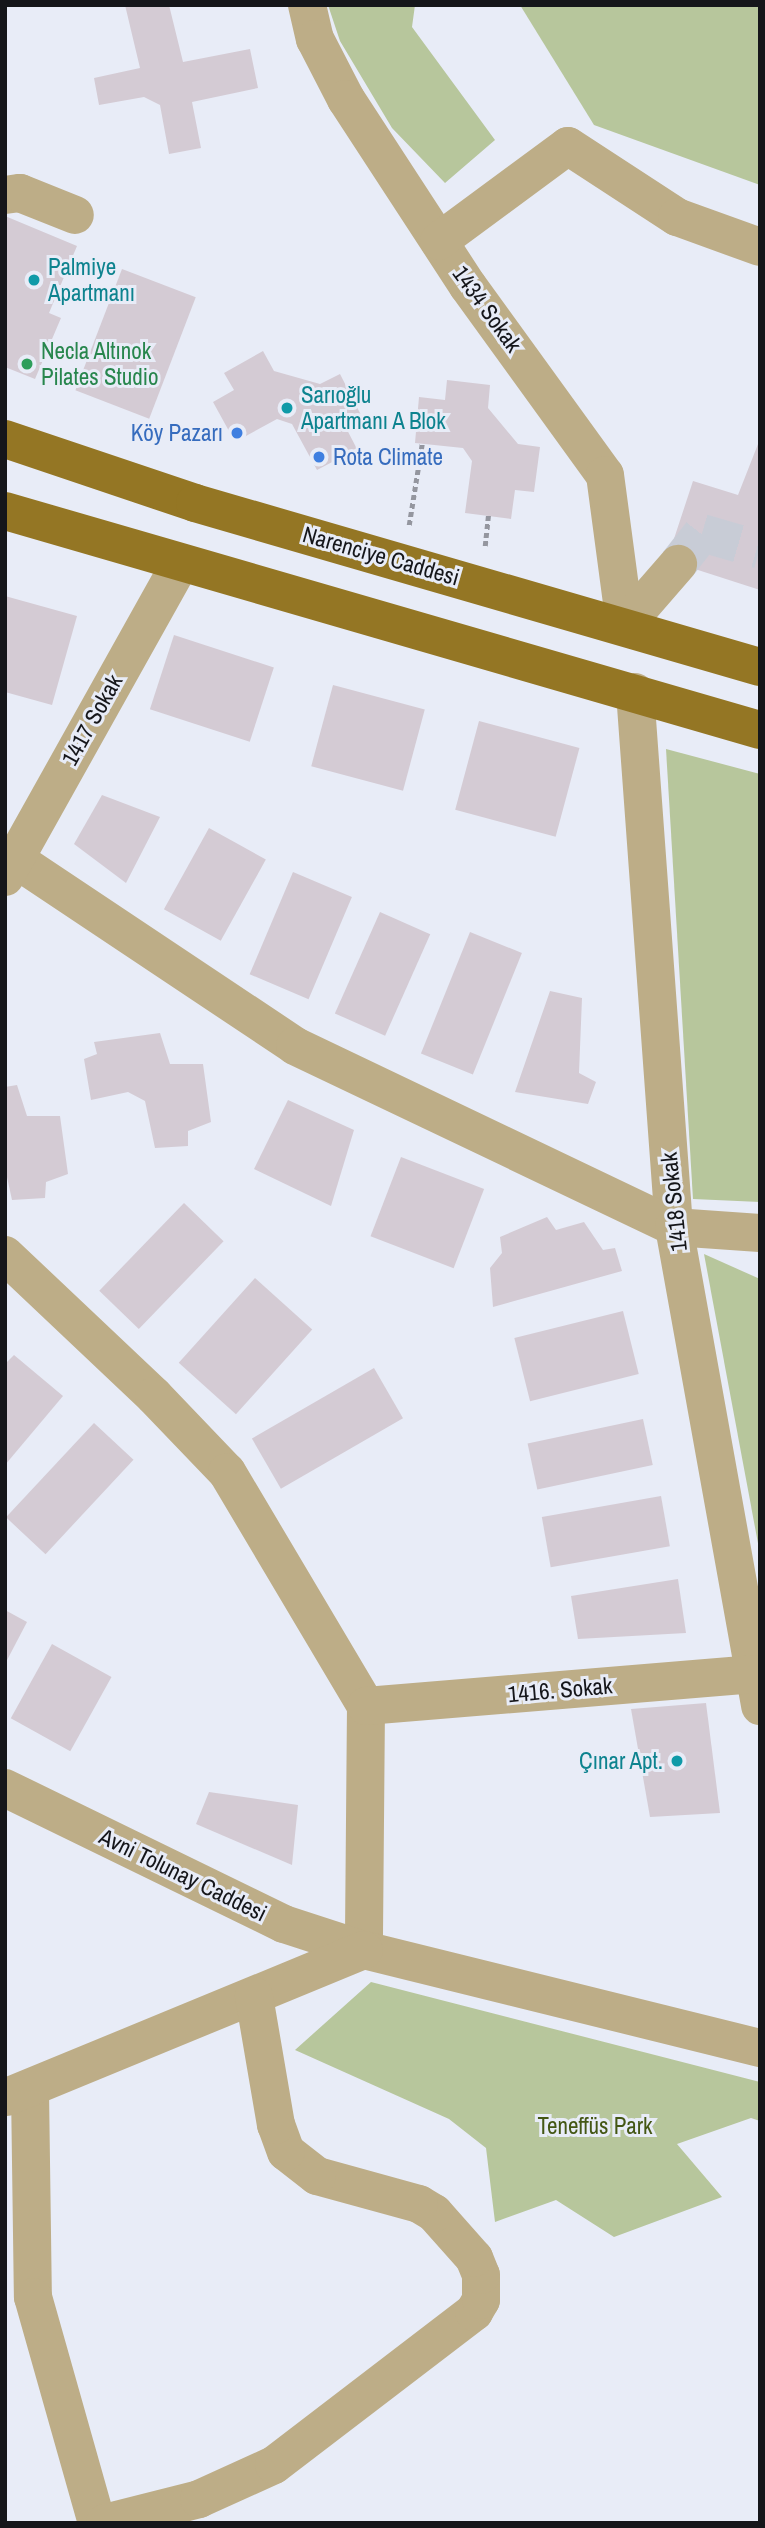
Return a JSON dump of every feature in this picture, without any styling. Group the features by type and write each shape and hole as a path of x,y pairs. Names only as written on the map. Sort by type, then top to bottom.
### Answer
{"main road":[{"name":"Narenciye Caddesi","path":"5,439 195,503 625,625 760,667"},
{"path":"5,511 180,564 635,692 760,730"}],"street":[{"name":"1434 Sokak","path":"307,5 315,39 346,99 439,241 606,475 625,625"},
{"path":"439,241 568,146 677,217 760,247"},
{"path":"5,195 20,193 75,215"},
{"name":"1417 Sokak","path":"10,868 180,564"},
{"path":"625,625 678,564"},
{"name":"1418 Sokak","path":"635,692 674,1227 757,1690"},
{"path":"10,868 295,1046 674,1227 760,1233"},
{"path":"5,1255 154,1396 227,1472 366,1706 364,1950 18,2094 33,2297 97,2523"},
{"name":"1416. Sokak","path":"366,1706 757,1690"},
{"name":"Avni Tolunay Caddesi","path":"5,1788 284,1924 364,1950 760,2048"},
{"path":"105,2523 199,2499 274,2465 474,2312 481,2300 481,2275 474,2258 434,2213 419,2204 317,2176 286,2152 276,2125 254,1996"}],"path":[{"path":"409,524 422,444"},
{"path":"485,546 488,515"}],"green space":[{"path":"328,5 415,5 412,27 495,140 445,183 392,128 340,41"},
{"path":"520,5 760,5 760,185 594,125"},
{"path":"666,749 760,774 760,1202 693,1199"},
{"path":"704,1254 760,1279 760,1554"},
{"name":"Teneffüs Park","path":"371,1982 760,2082 760,2121 751,2118 677,2144 722,2197 614,2237 556,2200 495,2222 486,2148 449,2119 295,2050"}],"building":[{"path":"125,5 169,5 183,62 250,49 258,88 192,102 201,148 169,154 160,105 144,97 99,105 94,78 140,68"},
{"name":"Palmiye Apartmanı","path":"5,216 77,246 49,313 61,318 35,379 5,367"},
{"path":"122,269 196,297 149,419 75,390"},
{"name":"Sarıoğlu Apartmanı A Blok","path":"263,351 274,371 320,384 340,374 361,415 344,424 357,449 317,470 292,424 277,419 235,442 213,402 234,390 224,373"},
{"path":"447,380 490,385 488,408 518,444 540,447 534,492 515,490 511,519 465,513 472,461 463,448 415,443 419,397 445,400"},
{"path":"760,439 760,590 667,560 693,481 738,495"},
{"path":"5,596 77,616 52,705 5,692"},
{"path":"174,635 274,667 250,742 150,709"},
{"path":"333,685 425,710 403,791 311,766"},
{"path":"479,721 579,748 556,837 455,810"},
{"path":"102,795 160,817 126,883 74,844"},
{"path":"209,828 266,860 221,941 164,909"},
{"path":"293,872 352,897 309,999 250,974"},
{"path":"380,912 430,934 385,1036 335,1013"},
{"path":"470,932 522,953 473,1074 421,1053"},
{"path":"550,991 582,998 579,1073 596,1082 588,1104 515,1092"},
{"path":"160,1033 170,1064 203,1064 211,1122 188,1131 188,1146 155,1148 145,1101 128,1092 91,1100 84,1059 97,1054 94,1042"},
{"path":"17,1085 27,1116 60,1116 68,1174 46,1182 45,1198 12,1200 5,1168 5,1087"},
{"path":"288,1100 354,1130 331,1206 254,1169"},
{"path":"401,1157 484,1189 454,1268 371,1236"},
{"path":"184,1203 224,1241 139,1329 99,1291"},
{"path":"547,1217 556,1230 584,1222 603,1250 615,1248 622,1271 493,1307 490,1268 502,1253 500,1237"},
{"path":"255,1278 312,1330 236,1414 179,1363"},
{"path":"623,1311 639,1374 530,1401 514,1338"},
{"path":"14,1355 63,1396 5,1465 5,1364"},
{"path":"374,1368 403,1418 281,1489 252,1438"},
{"path":"643,1419 653,1465 537,1490 528,1444"},
{"path":"94,1423 133,1460 46,1554 6,1517"},
{"path":"661,1496 670,1546 551,1567 542,1517"},
{"path":"678,1579 686,1633 578,1639 571,1596"},
{"path":"5,1610 27,1622 5,1664"},
{"path":"52,1644 111,1677 70,1751 11,1718"},
{"name":"Çınar Apt.","path":"706,1703 720,1813 650,1817 631,1709"},
{"path":"209,1792 298,1805 292,1865 196,1824"}],"tunnel":[{"path":"678,564 702,533 760,550"}],"place":[{"name":"Palmiye Apartmanı","path":"34,280"},
{"name":"Necla Altınok Pilates Studio","path":"27,364"},
{"name":"Sarıoğlu Apartmanı A Blok","path":"287,408"},
{"name":"Köy Pazarı","path":"237,433"},
{"name":"Rota Climate","path":"319,457"},
{"name":"Çınar Apt.","path":"677,1761"}]}
